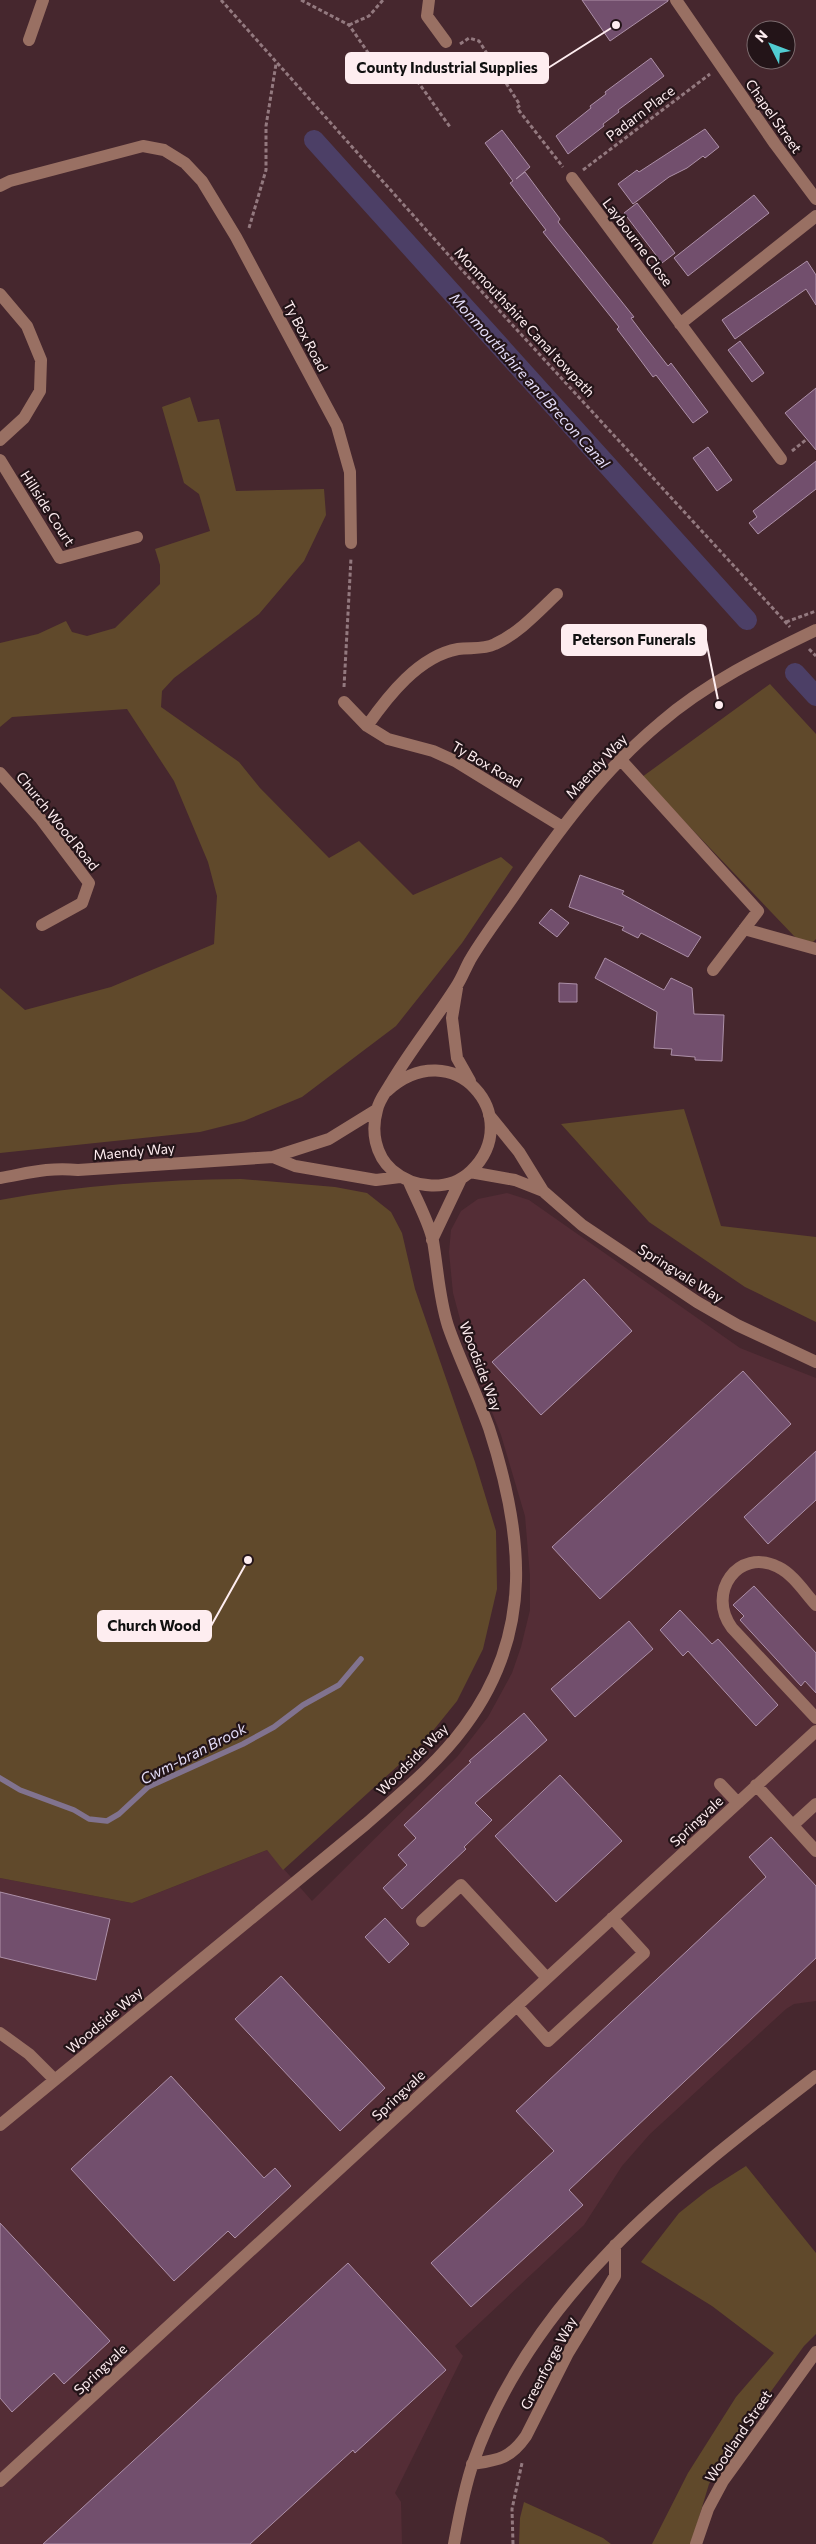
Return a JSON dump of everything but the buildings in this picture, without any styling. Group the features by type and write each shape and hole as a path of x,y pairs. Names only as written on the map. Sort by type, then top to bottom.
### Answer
{"street":[{"path":"29,40 43,0"},
{"path":"429,0 427,16 452,43"},
{"name":"Chapel Street","path":"676,0 816,199"},
{"name":"Ty Box Road","path":"0,186 10,181 143,146 164,150 185,163 202,181 243,250 337,426 350,472 351,543"},
{"name":"Laybourne Close","path":"572,178 781,459"},
{"path":"680,324 816,216"},
{"path":"0,294 27,326 41,360 40,391 24,418 0,440"},
{"name":"Hillside Court","path":"0,460 60,558 137,537"},
{"path":"367,726 382,705 422,666 440,654 459,649 475,649 494,645 516,632 557,594"},
{"name":"Maendy Way","path":"458,985 452,1018 457,1058 471,1084 483,1098 490,1115 491,1131 488,1146 480,1160 465,1175 444,1185 427,1186 405,1179 389,1168 376,1143 374,1128 376,1110 406,1056 458,985 471,959 561,826 621,760 660,722 712,685 764,654 816,630"},
{"name":"Ty Box Road","path":"344,702 367,726 388,739 433,751 455,760 561,826"},
{"path":"621,760 758,911 712,970"},
{"name":"Church Wood Road","path":"0,773 40,818 89,883 82,903 42,925"},
{"path":"744,930 816,949"},
{"name":"Maendy Way","path":"387,1091 401,1078 418,1071 437,1069 455,1074 471,1084"},
{"name":"Maendy Way","path":"0,1178 26,1171 56,1168 78,1170 272,1157 330,1139 376,1110"},
{"name":"Springvale Way","path":"490,1115 519,1152 543,1191 582,1225 690,1297 737,1325 816,1362"},
{"name":"Maendy Way","path":"272,1157 295,1166 376,1180 405,1179"},
{"path":"432,1240 465,1175"},
{"name":"Springvale Way","path":"465,1175 515,1180 543,1191"},
{"name":"Woodside Way","path":"0,2125 366,1824 418,1778 464,1726 484,1697 500,1664 512,1625 517,1593 518,1561 514,1526 504,1480 488,1427 448,1326 439,1289 432,1240 405,1179"},
{"path":"816,1605 788,1574 778,1567 767,1563 754,1563 742,1566 725,1583 721,1595 722,1610 732,1628 816,1718"},
{"name":"Springvale","path":"0,2481 816,1731"},
{"path":"720,1784 738,1803"},
{"path":"756,1785 816,1851"},
{"path":"793,1825 816,1804"},
{"path":"422,1922 461,1885 547,1978"},
{"path":"516,2006 548,2041 644,1953 612,1918"},
{"path":"0,2034 29,2054 55,2080"},
{"name":"Greenforge Way","path":"454,2544 472,2464 490,2420 516,2368 574,2288 614,2245 687,2180 816,2076"},
{"name":"Greenforge Way","path":"517,2449 526,2436 568,2354 615,2276 614,2245"},
{"name":"Woodland Street","path":"696,2544 708,2508 723,2481 816,2352"},
{"path":"472,2464 496,2460 517,2449"}],"path":[{"name":"Monmouthshire Canal towpath","path":"221,0 276,64 816,656"},
{"path":"301,0 349,25 380,70 395,74 413,75 443,55"},
{"path":"349,25 369,16 383,0"},
{"path":"452,43 469,38 478,42 520,105 517,108 572,178"},
{"path":"243,250 266,170 266,126 276,64"},
{"name":"Padarn Place","path":"572,178 721,66"},
{"path":"413,75 450,127"},
{"path":"344,702 351,543"},
{"path":"786,622 816,611"},
{"path":"513,2544 512,2509 522,2463 517,2449"}],"shaded area":[{"path":"190,397 198,422 219,419 236,491 324,489 326,515 304,561 259,614 174,678 162,691 161,707 239,762 260,788 329,858 359,841 413,895 501,857 513,867 462,943 396,1026 302,1097 244,1121 200,1132 0,1153 0,988 25,1010 111,987 214,944 217,896 208,862 174,781 127,709 12,717 0,727 0,643 38,634 66,621 72,632 87,636 115,628 160,584 160,565 155,549 210,531 199,494 184,483 162,407"},
{"path":"770,684 816,734 816,939 813,942 799,940 794,936 642,777"},
{"path":"684,1109 721,1226 816,1237 816,1322 745,1287 649,1222 561,1124"},
{"path":"241,1179 335,1187 367,1193 391,1212 402,1233 415,1289 475,1462 496,1531 497,1589 483,1649 457,1701 423,1743 283,1870 267,1850 132,1903 0,1878 0,1200 120,1184"},
{"path":"507,1193 529,1200 740,1348 816,1378 816,2001 794,2004 786,2009 650,2134 622,2166 584,2225 455,2346 463,2356 395,2493 401,2502 402,2544 0,2544 0,1878 132,1903 267,1850 312,1901 457,1757 488,1717 512,1673 521,1647 530,1610 530,1576 525,1516 501,1435 470,1356 453,1293 449,1252 451,1230 461,1211 478,1199"},
{"path":"746,2166 816,2253 816,2334 804,2346 743,2430 709,2484 691,2544 652,2544 688,2473 736,2397 774,2353 712,2306 641,2262 679,2213 708,2190"},
{"path":"524,2502 603,2538 611,2544 519,2544 520,2518"}],"waterway":[{"name":"Monmouthshire and Brecon Canal","path":"314,140 747,620"},
{"name":"Monmouthshire and Brecon Canal","path":"795,673 816,696"},
{"name":"Cwm-bran Brook","path":"0,1778 20,1790 74,1810 89,1819 107,1821 119,1814 148,1787 243,1744 274,1727 303,1705 339,1685 361,1659"}],"place":[{"name":"County Industrial Supplies","path":"616,25"},
{"name":"Peterson Funerals","path":"719,705"},
{"name":"Church Wood","path":"248,1560"}]}
